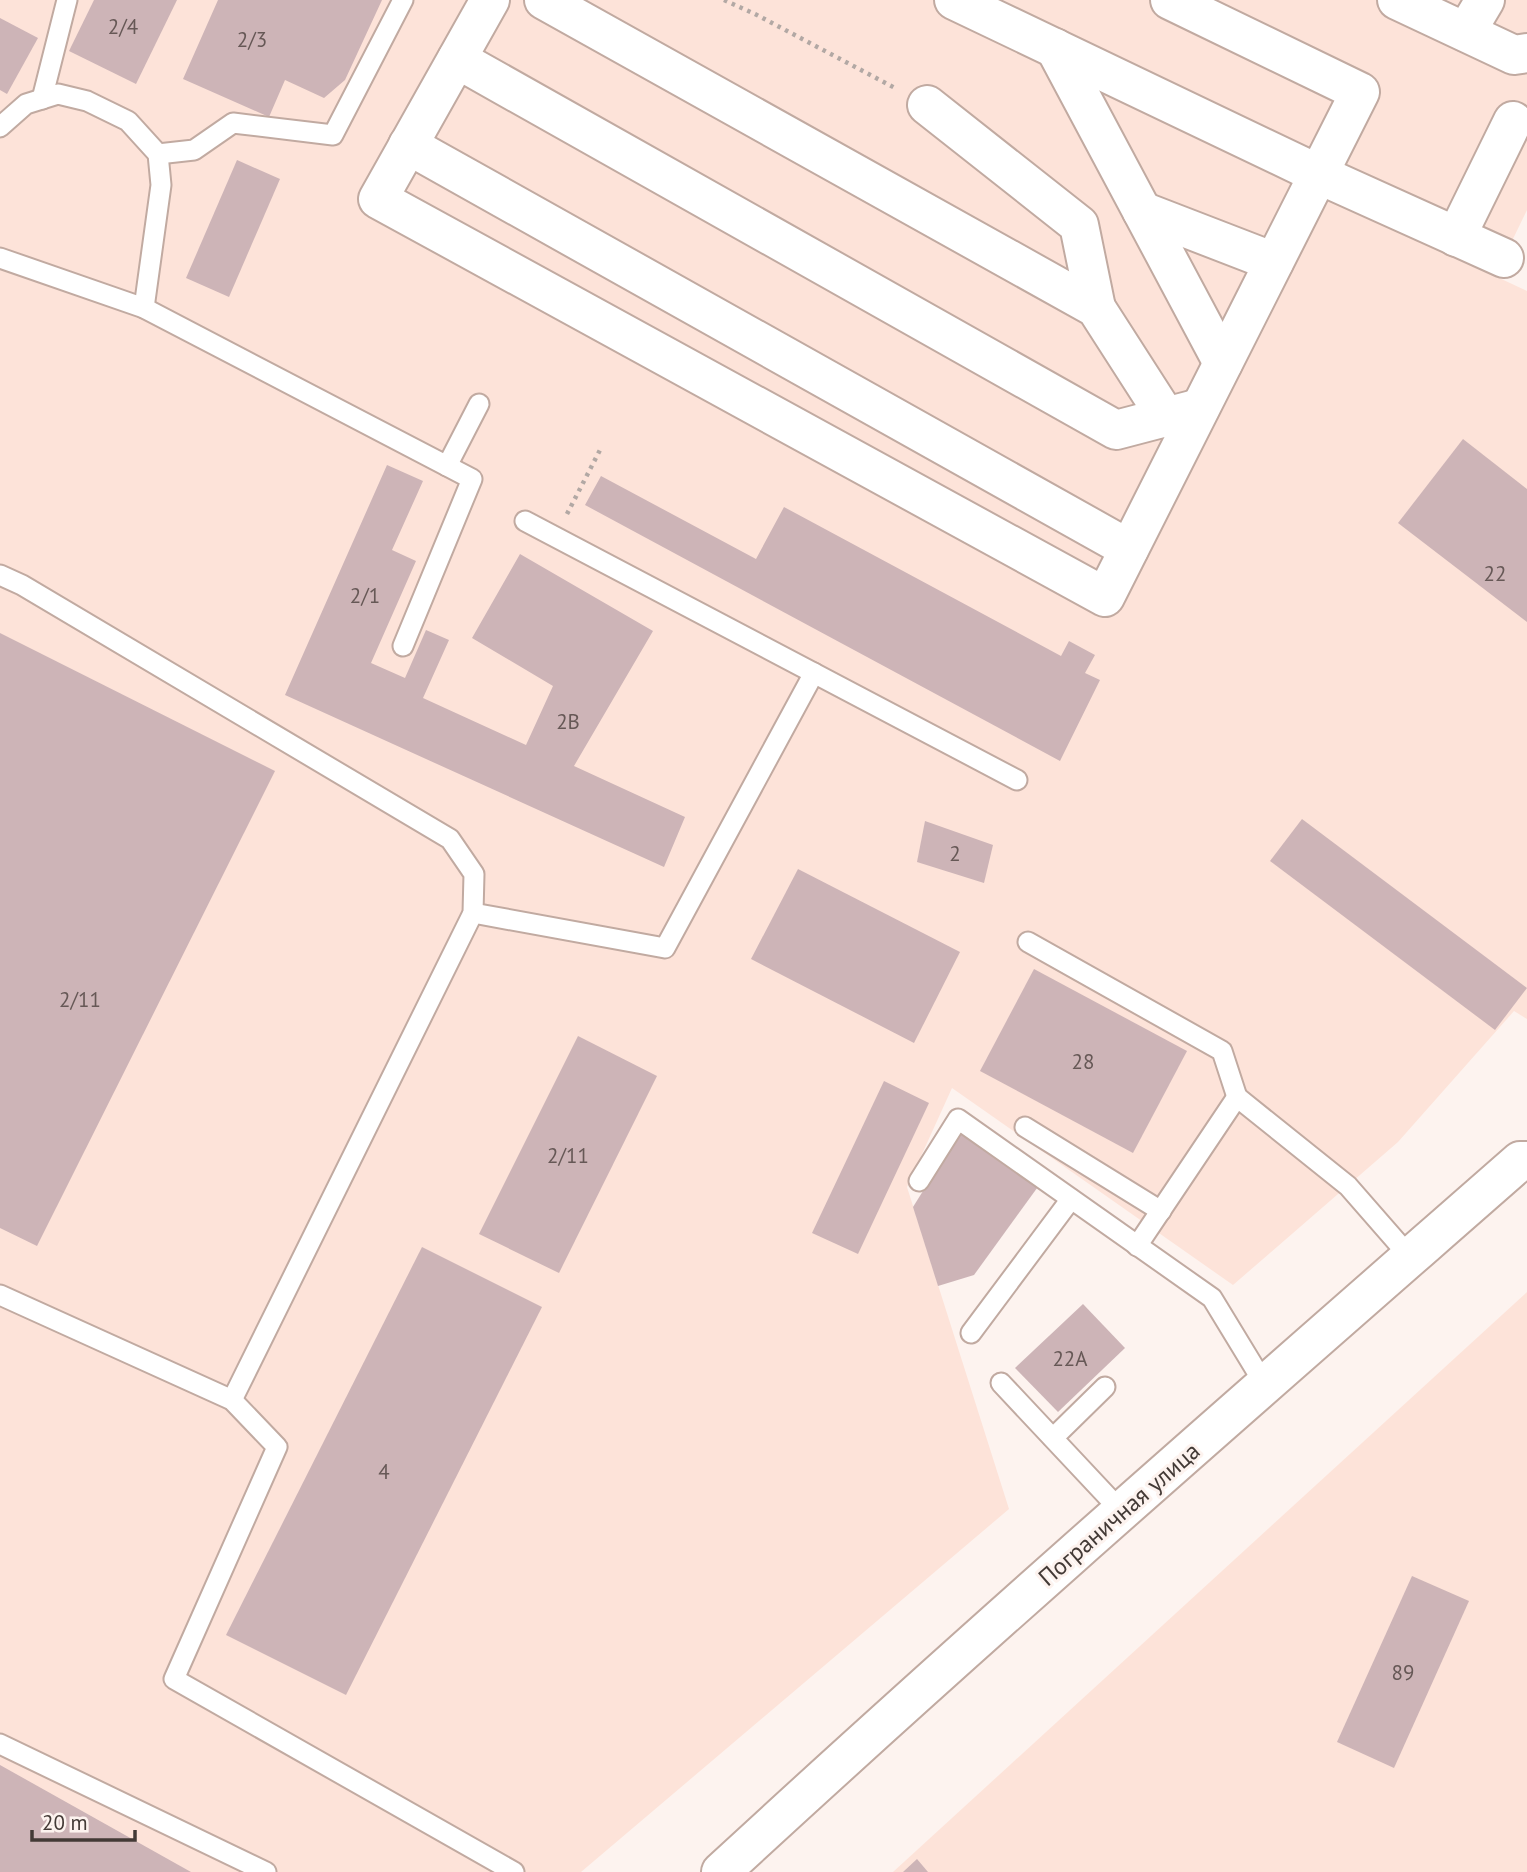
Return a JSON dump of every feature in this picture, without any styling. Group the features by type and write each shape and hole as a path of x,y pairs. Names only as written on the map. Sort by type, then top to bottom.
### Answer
{"street":[{"path":"490,0 378,199 1105,597 1129,549 1183,412 1223,363 1360,92 1170,0"},
{"path":"544,0 1096,308 1183,412"},
{"path":"954,0 1318,174 1509,261"},
{"path":"1397,0 1475,16 1514,55 1527,52"},
{"path":"1055,48 1223,363"},
{"path":"457,59 1116,430 1183,412"},
{"path":"927,105 1079,225 1096,308"},
{"path":"1455,237 1513,121"},
{"path":"408,145 1129,549"},
{"path":"1142,211 1274,262"},
{"name":"Пограничная улица","path":"721,1872 883,1723 1410,1257 1525,1159"}],"lane":[{"path":"42,99 67,0"},
{"path":"158,154 194,150 233,123 333,135 403,0"},
{"path":"0,127 26,104 58,94 87,101 128,121 158,154 161,186 144,308"},
{"path":"0,258 144,308 472,479 403,646"},
{"path":"447,466 479,404"},
{"path":"525,520 1017,780"},
{"path":"0,575 22,585 450,839 474,874 473,913 232,1400"},
{"path":"473,913 665,948 814,673"},
{"path":"1028,942 1223,1051 1237,1097 1348,1186 1410,1257"},
{"path":"1138,1246 1237,1097"},
{"path":"919,1181 958,1119 1212,1298 1265,1385"},
{"path":"1025,1128 1161,1211"},
{"path":"971,1333 1071,1199"},
{"path":"0,1295 232,1400 276,1447 174,1679 514,1872"},
{"path":"1001,1383 1122,1512"},
{"path":"1053,1438 1105,1387"},
{"path":"0,1744 266,1872"}],"path":[{"path":"724,0 927,105"},
{"path":"555,537 600,450"}],"shaded area":[{"path":"0,0 1527,0 1527,210 1495,276 1527,291 1527,1019 1514,1011 1398,1142 1233,1285 952,1088 907,1187 1009,1509 581,1872 0,1872"},
{"path":"1527,1292 1527,1872 893,1872 1011,1764"}],"building":[{"path":"94,0 177,0 136,84 69,51"},
{"path":"218,0 382,0 345,80 324,98 285,80 269,117 183,79"},
{"path":"0,18 38,38 7,94 0,90"},
{"path":"237,160 280,179 229,297 186,278"},
{"path":"1463,439 1527,489 1527,622 1398,523"},
{"path":"387,465 423,481 392,550 416,561 371,663 405,678 426,630 449,640 423,698 526,745 553,686 472,638 520,554 653,631 574,766 685,817 664,867 285,695"},
{"path":"601,476 756,559 784,507 1061,656 1069,641 1095,655 1085,673 1100,680 1060,761 585,505"},
{"path":"0,633 275,771 37,1246 0,1228"},
{"path":"1302,819 1527,988 1495,1030 1270,861"},
{"path":"925,821 993,845 984,883 917,862"},
{"path":"798,869 960,952 914,1043 751,959"},
{"path":"1034,969 1187,1051 1133,1153 980,1071"},
{"path":"578,1036 657,1076 559,1273 479,1234"},
{"path":"884,1081 929,1103 858,1254 812,1233"},
{"path":"960,1132 1040,1184 974,1275 938,1286 913,1207"},
{"path":"422,1247 542,1307 346,1695 226,1635"},
{"path":"1083,1304 1125,1348 1058,1412 1015,1368"},
{"path":"1412,1576 1469,1601 1394,1768 1337,1742"},
{"path":"0,1765 191,1872 0,1872"},
{"path":"917,1859 928,1872 903,1872"}]}
